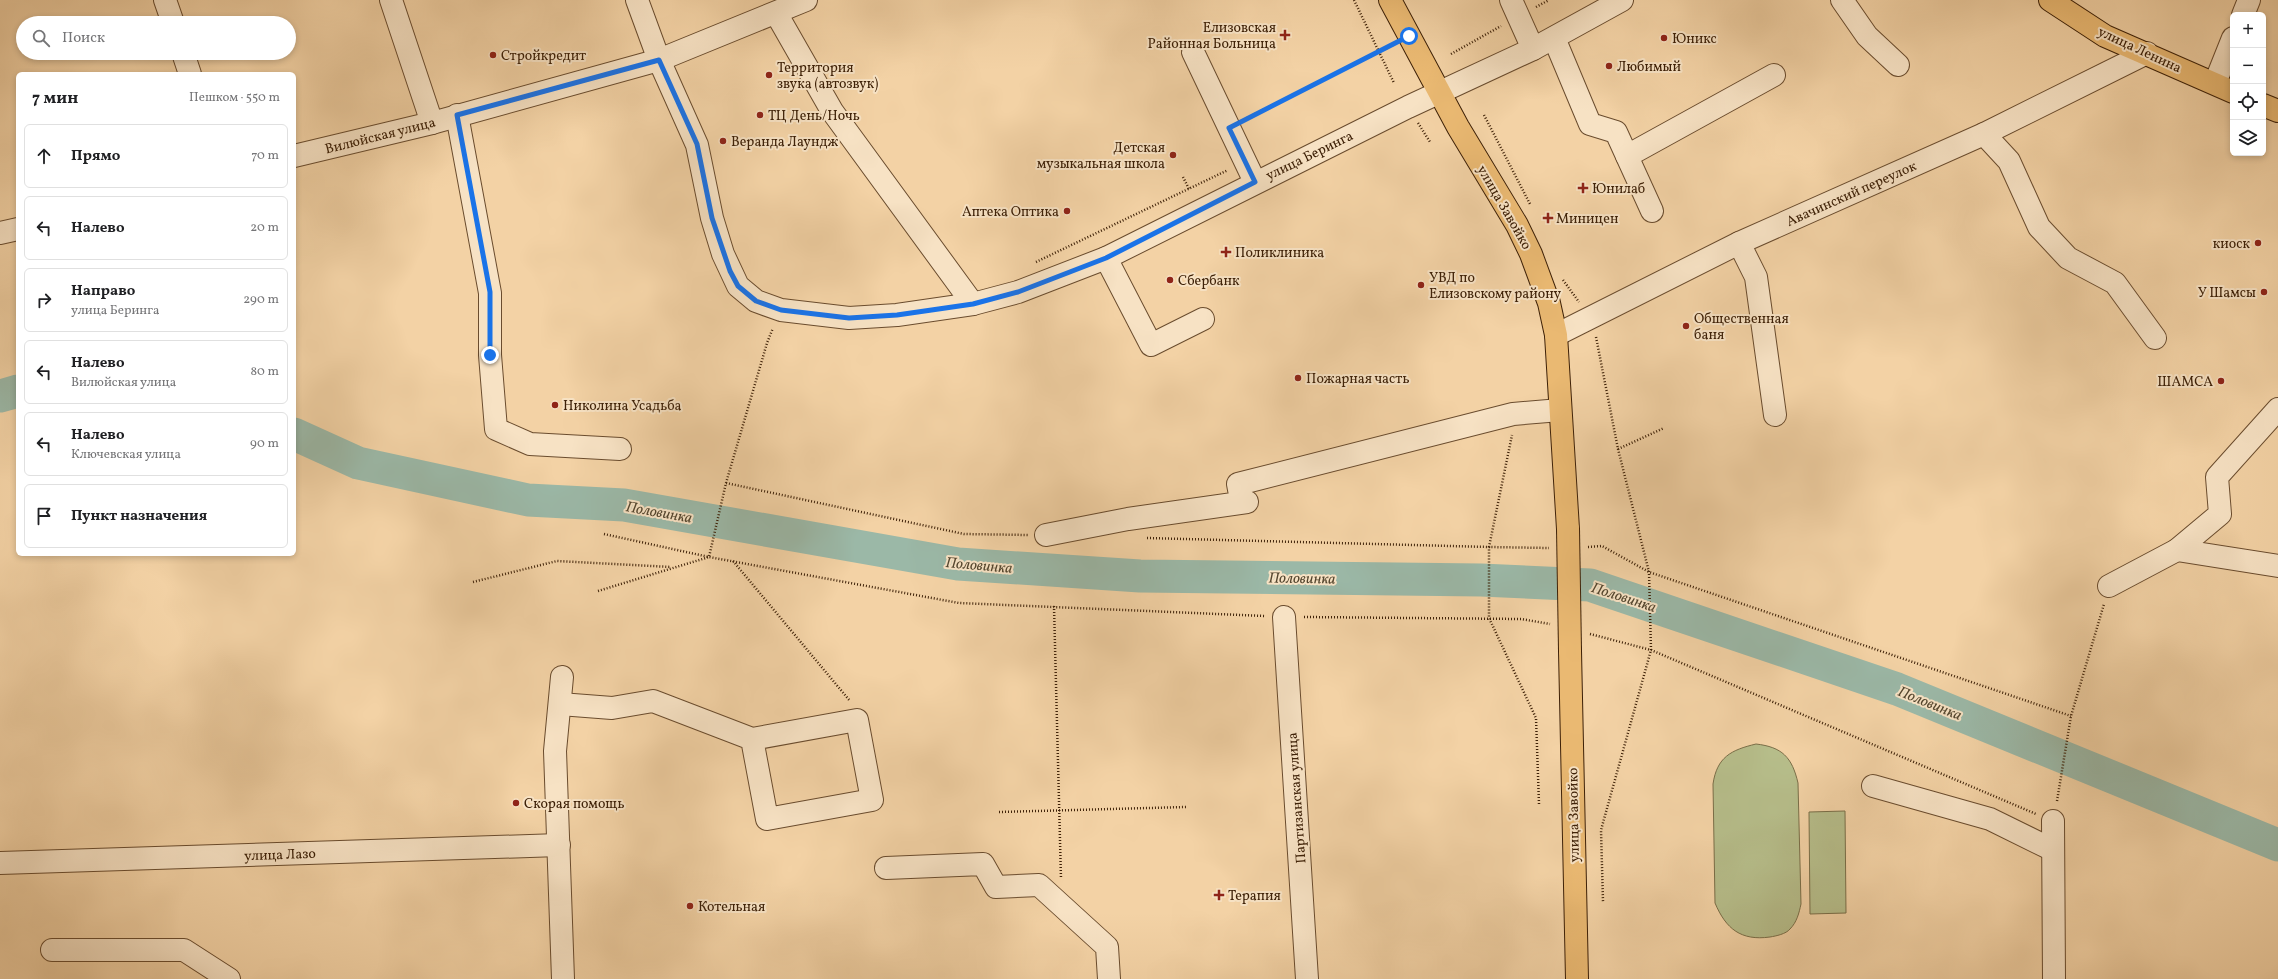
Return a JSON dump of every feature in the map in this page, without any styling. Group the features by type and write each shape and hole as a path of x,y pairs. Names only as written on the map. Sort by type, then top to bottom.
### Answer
{"main road":[{"name":"улица Завойко","path":"1390,0 1438,92 1517,225 1531,254 1549,303 1556,335 1568,529 1577,979"},
{"name":"улица Ленина","path":"2050,0 2105,36 2147,53 2224,88"},
{"path":"2266,106 2278,111"}],"street":[{"path":"165,0 170,16"},
{"path":"392,0 432,123"},
{"name":"улица Беринга","path":"637,0 659,60 697,144 712,218 730,271 738,286 756,301 781,310 849,318 897,315 973,304 1018,292 1106,258 1255,182 1438,92 1533,49 1622,0"},
{"path":"1511,0 1533,49"},
{"path":"1842,0 1866,36 1898,65"},
{"path":"2243,12 2249,0"},
{"name":"Вилюйская улица","path":"296,156 432,123 659,60 802,1"},
{"path":"776,13 832,111 973,304"},
{"path":"1554,38 1590,124 1616,132 1652,211"},
{"path":"2224,88 2231,48"},
{"path":"1193,52 1255,182"},
{"name":"Авачинский переулок","path":"1556,335 1739,243 1984,134 2147,53"},
{"path":"185,60 189,72"},
{"path":"1627,156 1774,75"},
{"path":"457,115 490,292 490,355 496,429 530,444 620,449"},
{"path":"1984,134 2008,161 2039,227 2068,258 2115,283 2155,338"},
{"path":"0,233 16,229"},
{"path":"1739,243 1756,277 1775,415"},
{"path":"1106,258 1151,345 1203,319"},
{"path":"2109,586 2177,550 2220,514 2217,477 2278,409"},
{"path":"1046,535 1128,519 1246,502 1241,500 1238,484 1513,414 1560,410"},
{"path":"2177,550 2278,566"},
{"name":"Партизанская улица","path":"1284,617 1307,979"},
{"path":"562,677 555,751 563,979"},
{"path":"560,704 612,708 653,701 752,739 857,720 872,800 767,819 752,739"},
{"path":"1873,786 1990,820 2053,850"},
{"path":"2053,821 2054,979"},
{"name":"улица Лазо","path":"0,863 559,845"},
{"path":"886,868 983,864 996,887 1039,886 1107,947 1109,979"},
{"path":"52,950 184,950 229,979"}],"path":[{"path":"1354,0 1394,82"},
{"path":"1229,128 1409,36"},
{"path":"1418,123 1430,142"},
{"path":"1029,265 1245,162"},
{"path":"1183,177 1190,188"},
{"path":"709,556 726,483 767,343 781,310"},
{"path":"1595,335 1618,448 1649,572 1651,650 1602,830 1603,902"},
{"path":"1618,448 1664,428"},
{"path":"1513,432 1489,547 1488,618 1536,718 1539,804"},
{"path":"726,483 964,534 1046,535"},
{"path":"604,534 732,561 959,603 1284,617 1521,619 1556,626"},
{"path":"1140,538 1540,548"},
{"path":"1602,546 1649,572 2071,716"},
{"path":"598,591 709,556"},
{"path":"473,582 558,561 674,567"},
{"path":"732,561 854,706 857,720"},
{"path":"1586,633 1651,650 2053,821 2071,716 2109,586"},
{"path":"1054,606 1062,907"},
{"path":"999,812 1059,812 1186,807"}],"green space":[{"path":"1756,744 1765,745 1779,751 1789,760 1796,774 1798,783 1801,904 1796,920 1788,931 1770,937 1760,938 1743,935 1736,931 1724,920 1715,903 1713,784 1715,775 1722,761 1732,752"},
{"path":"1845,811 1846,913 1810,914 1809,812"}],"waterway":[{"name":"Половинка","path":"0,396 16,392"},
{"name":"Половинка","path":"296,435 358,463 528,500 624,505 958,564 1140,576 1481,580 1590,585 1897,689 2278,845"}],"place":[{"name":"Елизовская Районная Больница","path":"1285,35"},
{"name":"Юникс","path":"1664,38"},
{"name":"Стройкредит","path":"493,55"},
{"name":"Любимый","path":"1609,66"},
{"name":"Территория звука (автозвук)","path":"769,75"},
{"name":"ТЦ День/Ночь","path":"760,115"},
{"name":"Веранда Лаундж","path":"723,141"},
{"name":"Детская музыкальная школа","path":"1173,155"},
{"name":"Юнилаб","path":"1583,188"},
{"name":"Аптека Оптика","path":"1067,211"},
{"name":"Миницен","path":"1548,218"},
{"name":"киоск","path":"2258,243"},
{"name":"Поликлиника","path":"1226,252"},
{"name":"Сбербанк","path":"1170,280"},
{"name":"УВД по Елизовскому району","path":"1421,285"},
{"name":"У Шамсы","path":"2264,292"},
{"name":"Общественная баня","path":"1686,326"},
{"name":"Пожарная часть","path":"1298,378"},
{"name":"ШАМСА","path":"2221,381"},
{"name":"Николина Усадьба","path":"555,405"},
{"name":"Скорая помощь","path":"516,803"},
{"name":"Терапия","path":"1219,895"},
{"name":"Котельная","path":"690,906"}],"route":[{"path":"490,355 490,292 457,115 659,60 697,144 712,218 723,254 738,286 756,301 781,310 849,318 897,315 973,304 1018,292 1106,258 1255,182 1229,128 1409,36"}]}
